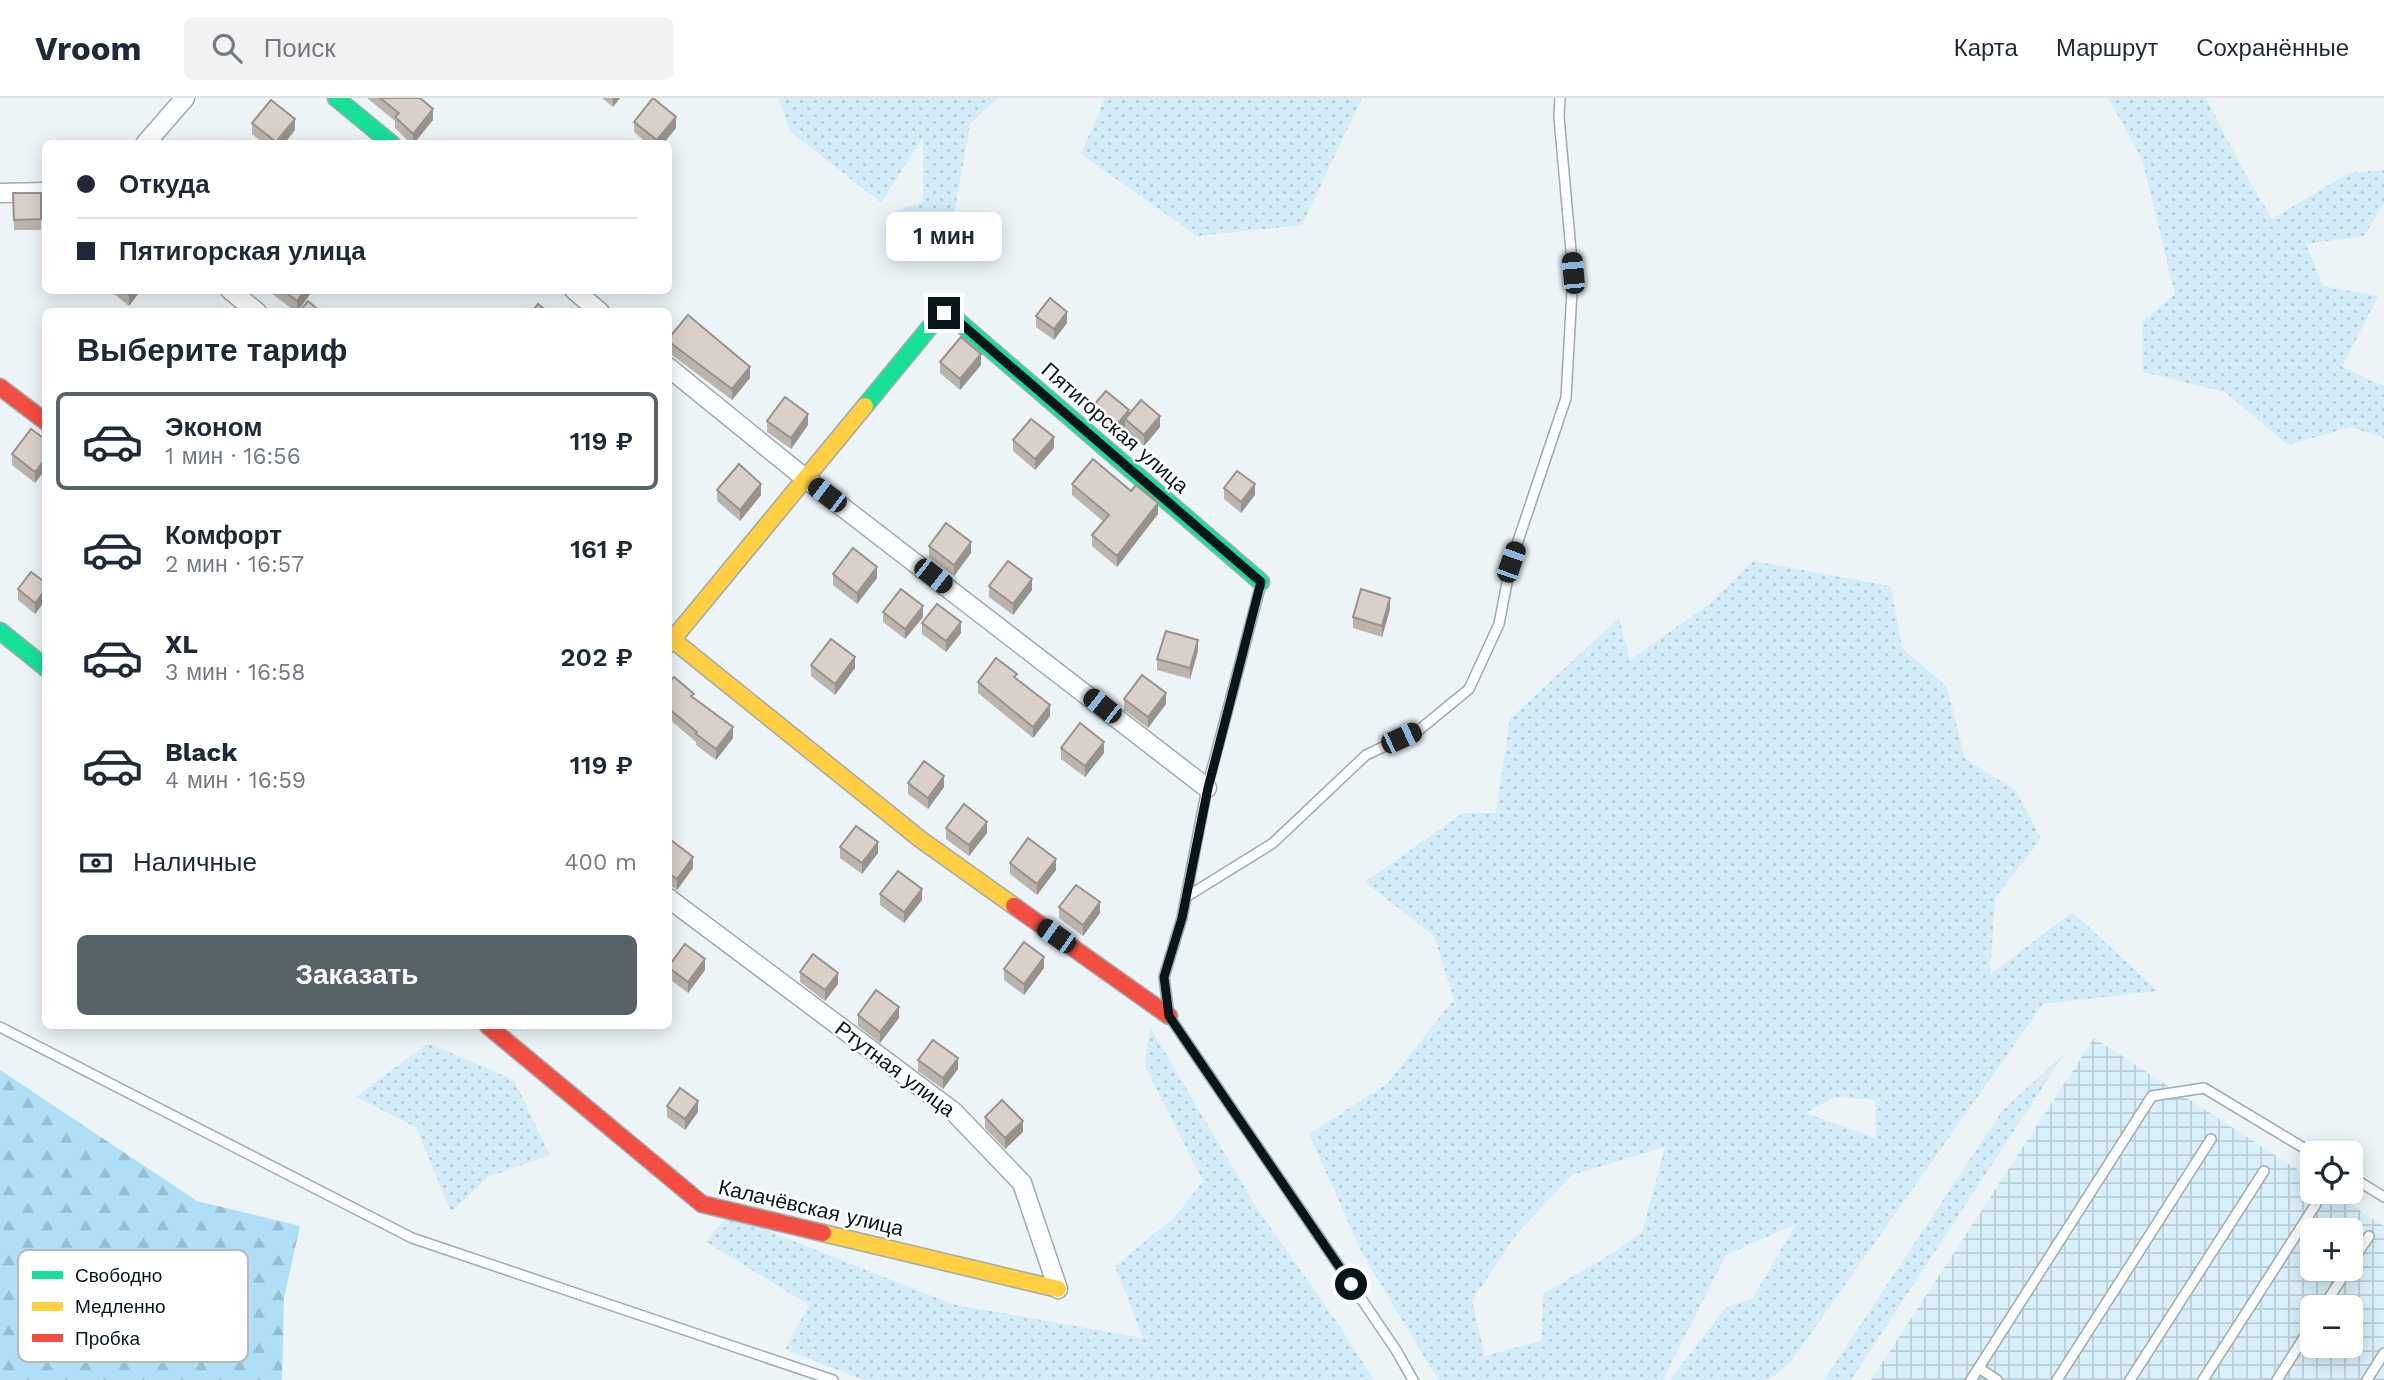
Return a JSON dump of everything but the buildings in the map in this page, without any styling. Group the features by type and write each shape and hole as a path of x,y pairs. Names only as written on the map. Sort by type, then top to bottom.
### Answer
{"street":[{"path":"148,140 184,98"},
{"path":"336,98 387,140"},
{"path":"0,193 42,192"},
{"path":"235,294 252,308"},
{"path":"579,294 595,308"},
{"name":"Пятигорская улица","path":"806,479 944,313 951,315 1261,582"},
{"path":"672,370 806,479 1208,788"},
{"path":"0,387 42,419"},
{"path":"672,638 806,479"},
{"path":"0,631 42,665"},
{"path":"672,642 920,839 1169,1016"},
{"name":"Ртутная улица","path":"672,901 954,1112 1022,1183 1058,1289"},
{"name":"Калачёвская улица","path":"492,1029 702,1204 1058,1289"}],"lane":[{"path":"1186,897 1273,843 1366,755 1419,730 1469,690 1499,624 1511,562 1566,398 1573,273 1559,117 1560,98"},
{"path":"1261,582 1208,788 1186,897 1164,977 1169,1016 1396,1350 1413,1380"},
{"path":"0,1027 412,1238 833,1380"},
{"path":"1971,1380 2152,1096 2204,1088 2300,1146"},
{"path":"2057,1380 2211,1139"},
{"path":"2130,1380 2264,1171"},
{"path":"2363,1184 2384,1197"},
{"path":"2203,1380 2316,1204"},
{"path":"2363,1245 2369,1236"},
{"path":"2277,1380 2300,1344"},
{"path":"2367,1380 2384,1353"},
{"path":"1979,1368 1997,1380"}],"shaded area":[{"path":"778,98 998,98 970,124 946,260 893,212 923,202 923,137 881,203 790,131"},
{"path":"1105,98 1362,98 1302,225 1197,236 1081,154"},
{"path":"2108,98 2206,98 2272,219 2349,173 2384,170 2384,203 2364,236 2306,244 2323,286 2378,296 2342,367 2384,386 2384,438 2351,427 2288,445 2225,392 2143,372 2142,322 2175,294 2142,159"},
{"path":"1753,561 1891,586 1902,648 1947,687 1965,759 2016,790 2041,839 1995,898 1990,975 2072,912 2158,991 2043,1004 1790,1363 1768,1380 1670,1380 1726,1307 1752,1299 1796,1224 1726,1255 1663,1380 1438,1380 1362,1253 1309,1134 1388,1083 1454,999 1434,936 1365,882 1463,813 1496,813 1510,719 1619,618 1630,660 1709,604","holes":["1835,1097 1875,1100 1876,1138 1805,1113","1665,1147 1642,1232 1616,1251 1543,1294 1541,1341 1485,1356 1472,1301 1518,1232 1572,1175"]},
{"path":"1150,1027 1258,1210 1335,1319 1374,1380 863,1380 785,1349 809,1305 706,1242 728,1215 952,1304 1143,1338 1115,1266 1175,1217 1203,1181 1145,1066"},
{"path":"2094,1038 2300,1171 2300,1204 2350,1204 2384,1226 2384,1380 1871,1380"},
{"path":"428,1043 514,1080 550,1155 488,1177 451,1212 416,1127 356,1097"},
{"path":"2064,1054 1851,1380 1824,1380 2002,1111"}],"green space":[{"path":"0,1070 197,1201 300,1226 284,1298 282,1380 0,1380"}],"traffic: fast":[{"path":"336,98 387,140"},
{"path":"865,406 938,317 944,313 951,315 1261,582"},
{"path":"0,631 42,665"}],"traffic: slow":[{"path":"672,640 865,406"},
{"path":"672,639 920,839 1014,906"},
{"path":"823,1233 1058,1289"}],"traffic: jam":[{"path":"0,387 42,419"},
{"path":"1014,906 1169,1016"},
{"path":"492,1029 702,1204 823,1233"}],"route":[{"path":"944,313 951,315 1261,582 1208,788 1182,918 1164,977 1169,1016 1351,1284"}]}
